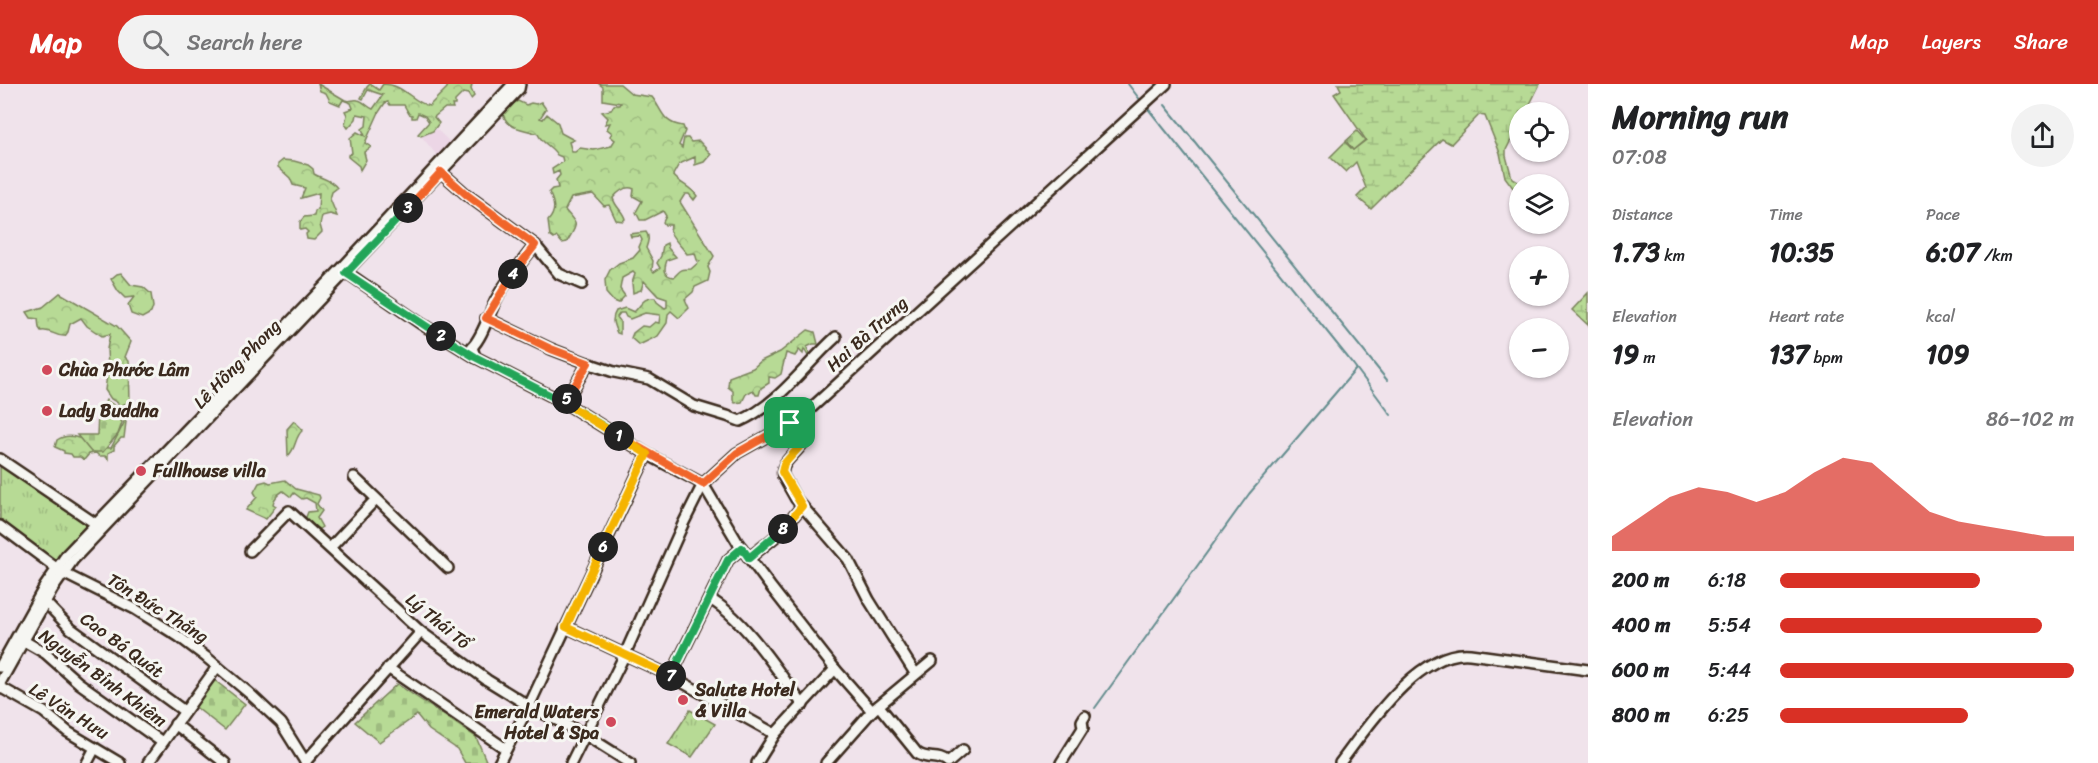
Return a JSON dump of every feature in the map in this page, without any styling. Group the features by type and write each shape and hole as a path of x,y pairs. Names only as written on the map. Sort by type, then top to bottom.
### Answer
{"street":[{"name":"Lê Hồng Phong","path":"344,271 513,84"},
{"name":"Lê Hồng Phong","path":"0,685 60,570 101,530 182,440 441,172 519,89 520,84"},
{"name":"Hai Bà Trưng","path":"571,763 625,654 703,484 737,453 808,411 1166,84"},
{"path":"441,172 467,195 535,245 560,274 582,284"},
{"path":"475,357 472,347 477,342 486,318 504,287 535,245"},
{"path":"344,271 475,357 565,403 647,454 703,484 749,558 835,669 917,753 922,757 939,757 948,763 963,750"},
{"path":"486,318 551,349 588,363 614,372 649,379 694,406 740,421 754,414 779,394 836,337"},
{"path":"565,403 588,363"},
{"path":"790,423 802,444 784,464 782,472 802,506 848,559 869,600 884,620 915,673"},
{"name":"Lê Hồng Phong","path":"0,667 60,570 96,524 182,440"},
{"path":"499,763 529,706 647,454"},
{"path":"0,459 96,524"},
{"path":"354,477 448,568"},
{"path":"330,548 376,499"},
{"path":"749,558 780,532 802,506"},
{"name":"Lý Thái Tổ","path":"250,551 289,511 421,632 487,680 529,706 584,734 630,763"},
{"name":"Tôn Đức Thắng","path":"0,526 60,570 135,609 178,636 259,702 281,723 306,763"},
{"path":"671,676 728,560 742,548"},
{"path":"710,599 722,606 743,627 803,705"},
{"name":"Cao Bá Quát","path":"45,602 70,628 184,711"},
{"path":"566,627 671,676 775,734"},
{"path":"306,763 421,632"},
{"name":"Nguyễn Bỉnh Khiêm","path":"24,641 45,653 79,682 162,742"},
{"path":"1340,763 1399,688 1432,663 1449,656 1466,653 1588,670"},
{"path":"826,763 875,709 932,661"},
{"path":"148,763 217,667"},
{"path":"388,668 506,749"},
{"path":"757,763 775,734 835,669"},
{"name":"Lê Văn Hưu","path":"0,685 44,712 68,732 120,763"},
{"path":"1061,763 1083,728 1082,722 1085,716"},
{"path":"175,724 225,763"},
{"path":"87,763 95,748"}],"shaded area":[{"path":"429,122 452,144 439,158 421,136"}],"green space":[{"path":"318,84 345,100 360,101 373,109 383,95 368,90 363,99 361,98 370,84 379,90 383,84 396,87 429,106 447,88 447,84 472,84 471,89 474,96 471,99 468,94 463,93 455,101 455,105 452,105 453,108 445,108 434,117 439,123 433,131 421,136 418,134 429,122 425,116 418,113 416,118 412,118 404,105 385,103 365,143 371,147 364,152 366,160 360,170 359,166 348,157 352,153 350,138 357,132 365,136 362,129 366,126 367,116 357,114 356,119 348,128 345,124 347,115 345,111 353,108 351,103 343,100 340,105 330,101 326,93 320,91"},
{"path":"599,84 620,84 632,94 652,97 667,119 683,126 685,131 679,145 682,148 684,138 688,138 691,142 699,141 711,154 704,162 695,165 695,157 679,164 673,175 697,196 694,200 689,194 685,194 680,202 714,256 708,267 710,272 708,281 695,287 685,299 689,308 679,318 671,311 668,314 667,323 658,336 639,345 631,338 633,333 642,326 649,327 655,322 659,323 660,315 645,313 630,319 624,313 620,313 617,317 620,321 620,334 617,333 613,322 616,311 625,308 634,312 645,300 651,298 655,298 665,308 667,299 658,296 644,281 641,290 633,293 632,283 635,274 633,272 622,278 620,289 625,296 618,303 606,293 605,280 610,270 619,263 633,258 640,250 642,240 640,236 631,237 630,234 646,232 648,240 646,248 653,261 652,270 654,272 660,268 657,263 663,245 667,243 668,248 676,257 667,260 665,269 668,275 674,277 681,270 691,269 700,261 697,260 695,253 687,254 674,238 670,232 671,225 665,225 663,222 666,216 663,211 645,220 640,220 636,212 642,201 633,196 634,189 631,188 622,190 613,198 624,216 623,221 616,220 609,205 604,206 593,194 571,198 565,210 575,223 575,228 567,242 562,243 557,237 554,239 550,236 548,221 553,214 554,207 549,192 558,188 556,180 560,175 559,171 553,174 552,169 563,162 562,157 557,155 538,134 513,126 503,114 518,101 526,105 541,102 546,109 540,118 543,119 547,114 558,123 561,133 574,140 569,142 572,152 580,148 594,150 611,146 615,140 607,129 610,123 605,124 608,118 602,112 611,110 614,105 621,103 603,100 603,87"},
{"path":"1338,84 1540,84 1531,102 1509,102 1509,144 1506,156 1511,174 1509,174 1509,182 1505,177 1500,153 1485,116 1479,115 1451,144 1442,139 1371,209 1357,197 1366,188 1356,162 1346,172 1330,157 1345,142 1353,150 1366,140 1334,94 1341,90"},
{"path":"1357,131 1365,140 1353,150 1346,141"},
{"path":"283,160 308,165 313,169 314,174 329,181 337,188 332,192 330,199 337,216 330,214 322,216 320,225 322,232 314,240 307,239 308,232 305,229 300,230 300,222 304,217 314,216 315,211 318,210 319,193 301,198 305,188 293,185 290,178 278,167"},
{"path":"121,273 131,285 143,287 151,294 153,307 151,313 142,318 131,314 128,305 134,297 125,298 111,279"},
{"path":"60,293 117,326 131,342 125,357 129,361 130,402 121,405 120,413 126,422 124,438 121,438 114,446 114,450 108,453 108,459 96,453 89,454 84,460 55,447 57,440 70,436 111,448 124,423 119,414 118,403 111,399 105,390 110,334 102,336 87,326 81,318 70,324 65,336 41,331 38,319 31,318 27,312 43,307"},
{"path":"1588,293 1588,325 1572,310"},
{"path":"808,330 815,332 818,344 807,347 808,356 804,349 803,354 799,350 795,356 786,353 781,374 775,378 769,377 769,383 761,388 759,395 756,395 753,390 746,394 742,402 735,403 733,391 728,387 729,377 753,368 761,361 780,352"},
{"path":"106,400 115,406 122,423 118,434 103,452 91,452 77,435 97,435 98,414"},
{"path":"294,421 303,430 288,456 287,429"},
{"path":"0,463 87,525 56,561 0,519"},
{"path":"285,480 296,489 319,495 317,504 322,511 317,518 322,527 319,529 304,522 308,512 316,511 315,503 306,498 302,499 294,493 291,497 283,491 278,495 273,504 276,506 266,519 246,510 257,497 254,492 259,483"},
{"path":"213,679 245,704 225,730 193,705"},
{"path":"397,684 476,737 487,763 465,763 457,749 429,730 417,715 379,742 355,722"},
{"path":"690,710 715,724 692,757 668,744"}],"waterway":[{"path":"1128,84 1141,101"},
{"path":"1145,105 1353,364 1391,415"},
{"path":"1165,105 1387,380"},
{"path":"1095,708 1249,494 1356,369"}],"place":[{"name":"Chùa Phước Lâm","path":"47,370"},
{"name":"Lady Buddha","path":"47,411"},
{"name":"Fullhouse villa","path":"141,471"},
{"name":"Salute Hotel & Villa","path":"683,700"},
{"name":"Emerald Waters Hotel & Spa","path":"611,722"}],"route":[{"path":"790,423 737,453 703,484 647,454 565,403 475,357 346,273 441,172 467,195 535,245 514,272 486,318 510,331 588,363 565,403 606,428 647,454 566,627 671,676 728,560 742,548 749,558 775,537 802,506 782,472 784,464 802,444 790,423"}]}
